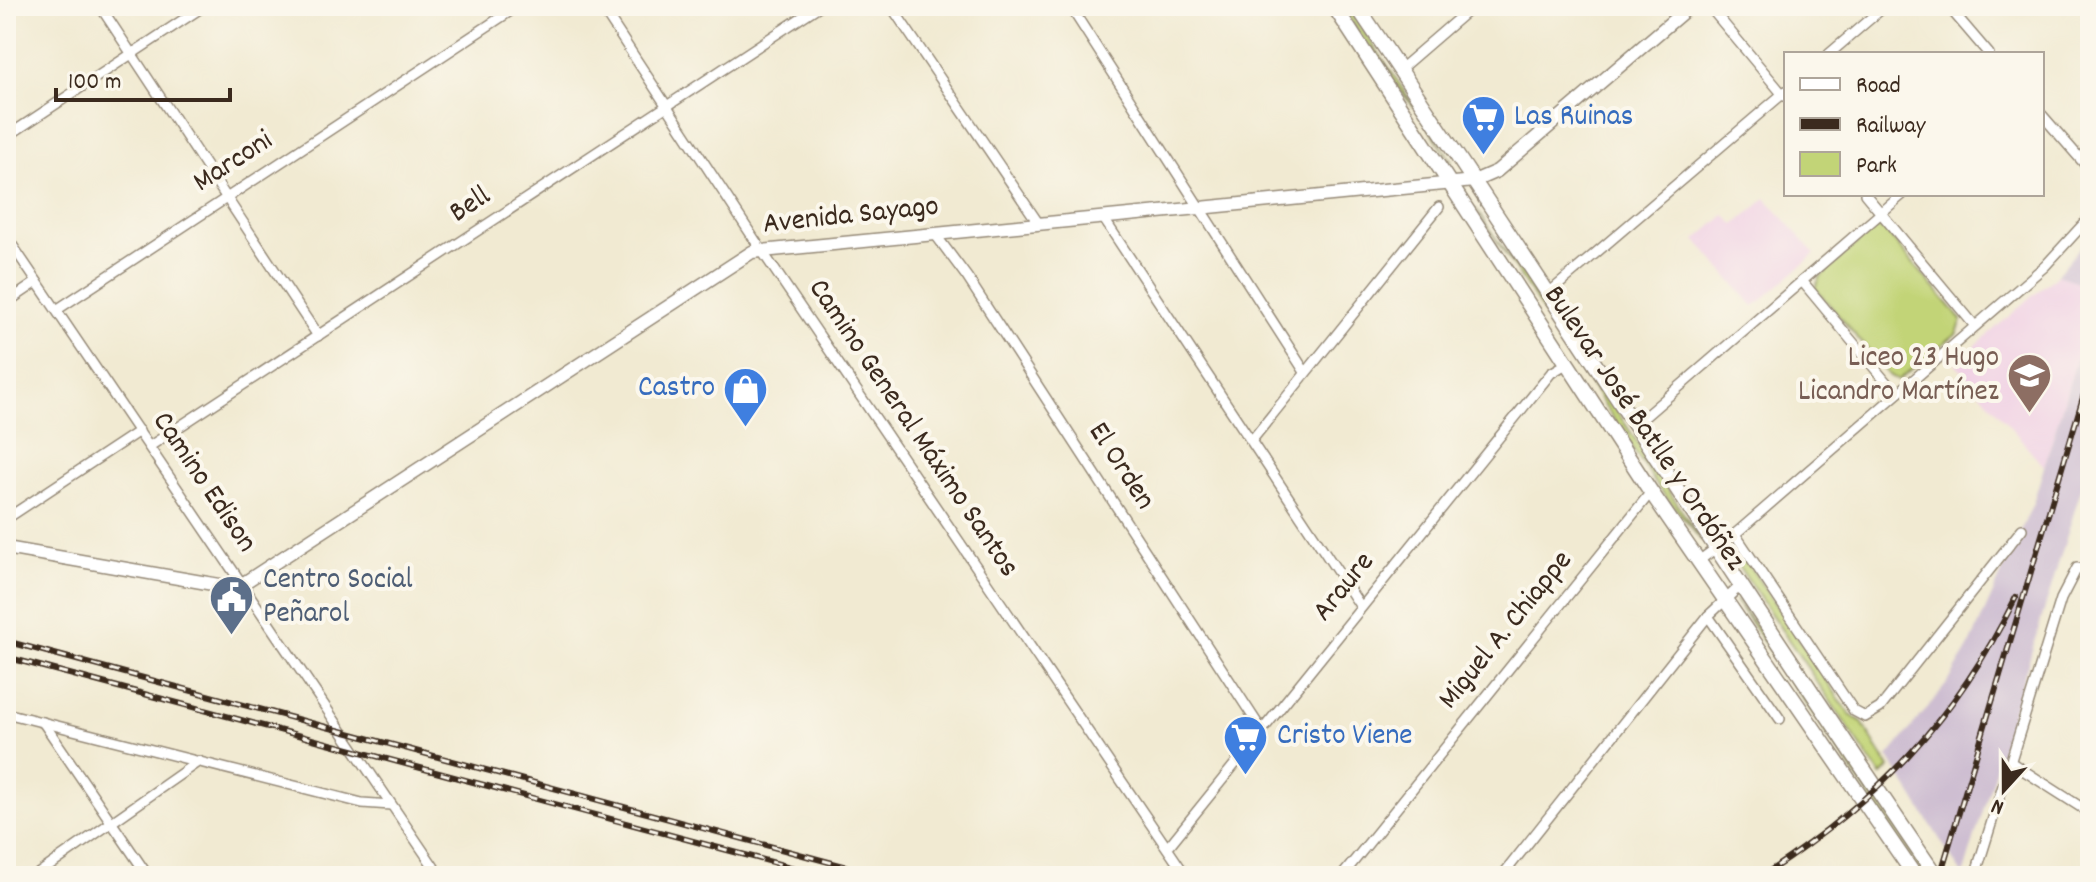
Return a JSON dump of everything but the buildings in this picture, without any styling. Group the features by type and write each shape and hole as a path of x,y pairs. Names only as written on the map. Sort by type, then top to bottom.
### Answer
{"main road":[{"name":"Bulevar José Batlle y Ordóñez","path":"1334,6 1651,492 1915,876"},
{"name":"Bulevar José Batlle y Ordóñez","path":"1357,6 1550,292 1739,587 1936,876"}],"street":[{"path":"100,6 318,336"},
{"path":"6,137 204,6"},
{"name":"Marconi","path":"58,309 518,6"},
{"name":"Camino General Máximo Santos","path":"601,6 762,251 1186,876"},
{"name":"Bell","path":"150,446 819,6"},
{"path":"891,6 1039,224"},
{"path":"1070,6 1305,372"},
{"path":"1400,69 1473,6"},
{"name":"Avenida Sayago","path":"242,585 743,257 762,251 1474,181 1497,171 1690,6"},
{"path":"1709,6 1784,94"},
{"path":"1831,52 1885,6"},
{"path":"1948,6 1987,52"},
{"path":"1550,292 1784,96"},
{"path":"2044,117 2090,170"},
{"path":"1867,196 1975,326"},
{"path":"1635,425 1901,196"},
{"path":"1252,440 1439,207"},
{"path":"1700,560 1735,534 2064,249 2090,217"},
{"path":"1104,219 1361,607"},
{"name":"El Orden","path":"935,234 967,277 1261,729"},
{"name":"Camino Edison","path":"6,236 440,876"},
{"path":"1802,281 1896,394"},
{"path":"6,303 37,282"},
{"name":"Araure","path":"1168,847 1551,373 1566,364"},
{"path":"6,519 139,431"},
{"name":"Miguel A. Chiappe","path":"1342,876 1651,492"},
{"name":"Bulevar José Batlle y Ordóñez","path":"1735,534 1854,711 1865,717 1874,715 2022,529"},
{"path":"6,548 230,589 242,585"},
{"path":"1975,876 2061,599 2077,568 2090,571"},
{"path":"1502,876 1708,616 1739,587"},
{"name":"Bulevar José Batlle y Ordóñez","path":"1708,616 1780,719"},
{"path":"6,713 362,803 391,805"},
{"path":"43,722 148,876"},
{"path":"35,876 199,761"},
{"path":"2012,763 2090,813"}],"shaded area":[{"path":"1766,198 1815,254 1754,307 1696,240 1725,215 1735,225"},
{"path":"2090,235 2090,286 2057,275"},
{"name":"Liceo 23 Hugo Licandro Martínez","path":"2057,275 2090,286 2090,315 2044,466 1955,363"},
{"path":"2090,315 2090,460 1963,876 1888,757 1949,681 1970,645 2033,503"}],"green space":[{"path":"1341,6 1347,6 1416,109 1390,80"},
{"path":"1476,209 1505,252 1534,284 1701,540 1658,487"},
{"path":"1883,228 1962,320 1957,333 1898,380 1890,376 1815,288 1820,277 1873,229"},
{"path":"1744,558 1850,715 1861,721 1889,768 1881,776 1737,564"},
{"path":"1735,600 1773,646 1929,876 1924,876"}],"railway":[{"path":"1940,876 2090,374"},
{"path":"1762,876 1841,818 1909,754 1967,682 2016,597"},
{"path":"6,641 881,876"},
{"path":"6,657 824,876"}],"place":[{"name":"Las Ruinas","path":"1483,157"},
{"name":"Liceo 23 Hugo Licandro Martínez","path":"2030,415"},
{"name":"Castro","path":"746,428"},
{"name":"Centro Social Peñarol","path":"232,637"},
{"name":"Cristo Viene","path":"1246,776"}]}
